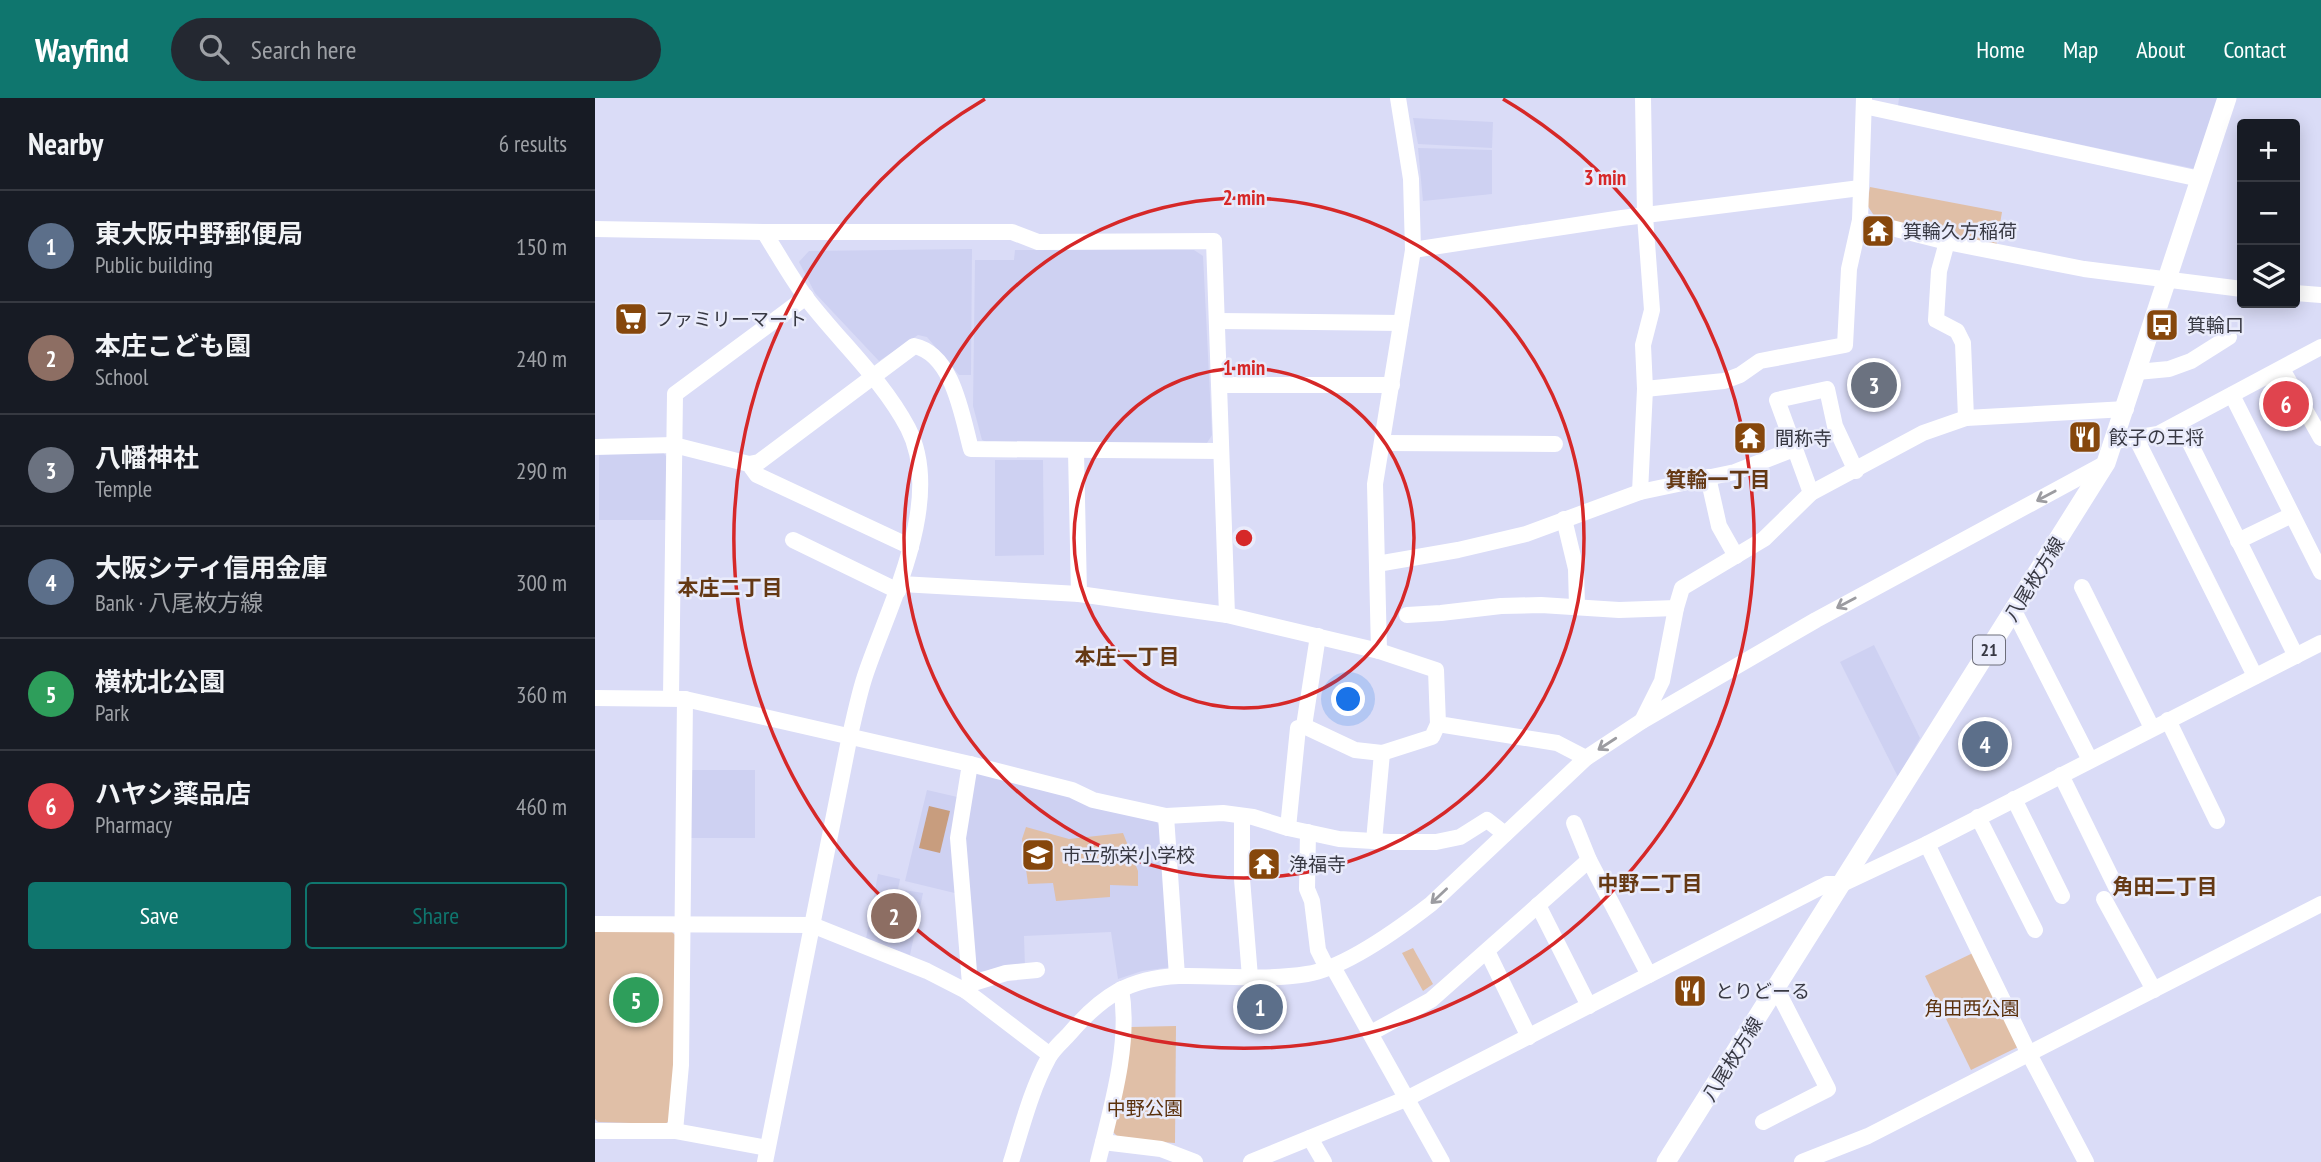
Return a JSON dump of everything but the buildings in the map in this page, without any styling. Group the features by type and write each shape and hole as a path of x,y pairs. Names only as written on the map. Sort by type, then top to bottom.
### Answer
{"main road":[{"name":"八尾枚方線","path":"1666,1162 2106,463 2227,98"}],"street":[{"path":"1379,651 1375,484 1413,250 1411,179 1398,98"},
{"path":"1640,492 1645,389 1643,345 1652,310 1645,216 1643,98"},
{"path":"1645,389 1724,381 1740,375 1760,361 1845,345 1849,269 1860,220 1864,102 2200,179"},
{"path":"1413,250 1622,218 1860,188"},
{"path":"1860,220 1947,242 2084,269 2237,288"},
{"path":"595,229 1012,232 1038,242 1214,241 1227,615"},
{"path":"595,1130 675,1130 768,1158 850,735 866,674 899,588 911,547 917,510 918,462 909,430 874,378 806,298 764,232"},
{"path":"1947,242 1939,271 1935,320 1957,331 1963,342 1966,418"},
{"path":"2300,293 2321,295"},
{"path":"675,1130 681,1065 683,924 675,394 806,298"},
{"path":"1217,321 1401,323"},
{"path":"2137,372 2169,369 2191,361 2228,337"},
{"path":"595,447 674,445 749,464 759,462 914,346 926,349 951,379 971,449 1220,451"},
{"path":"2115,441 2158,434 2321,347"},
{"path":"2283,369 2321,438"},
{"path":"1220,385 1392,385"},
{"path":"1811,493 1777,400 1827,388 1835,426 1856,471"},
{"path":"2232,395 2321,572"},
{"path":"1642,721 1662,681 1682,588 1765,539 1811,493 1923,433 1966,418 2126,409"},
{"path":"2180,423 2296,656"},
{"path":"2136,438 2255,676"},
{"path":"1383,443 1555,444"},
{"path":"1377,564 1458,550 1526,534 1640,492 1735,472 1794,449"},
{"path":"1076,451 1079,594"},
{"path":"1011,1162 1034,1091 1050,1055 1092,1008 1121,989 1143,980 1177,976 1250,977 1306,974 1330,967 1414,917 1438,898 1586,758 1642,721 1815,620 2106,463"},
{"path":"749,464 757,475 911,547"},
{"path":"1708,477 1719,526 1736,556"},
{"path":"2238,541 2292,515"},
{"path":"1564,519 1576,569 1577,607"},
{"path":"793,540 899,588 1079,594 1227,615 1379,651 1436,670 1439,724 1432,737 1382,753 1355,750 1304,726 1298,728 1288,828"},
{"path":"2082,586 2152,728"},
{"path":"1407,615 1501,606 1619,610 1676,608"},
{"path":"2014,611 2090,760"},
{"path":"1304,726 1318,636"},
{"path":"1251,1162 1408,1098 1827,884 1842,884 1927,844 2255,676 2296,656 2320,648"},
{"path":"595,698 678,698 971,764 1072,790 1093,800 1166,816 1223,813 1339,839 1374,841 1436,842 1460,837 1487,820 1505,834"},
{"path":"2168,720 2217,821"},
{"path":"1439,724 1557,743 1586,758"},
{"path":"1374,841 1382,753"},
{"path":"968,988 958,838 971,764"},
{"path":"2061,775 2116,887"},
{"path":"2014,799 2062,896"},
{"path":"1166,816 1177,976"},
{"path":"1242,816 1242,878 1250,977"},
{"path":"1978,817 2035,930"},
{"path":"1574,823 1590,860 1650,975"},
{"path":"1308,832 1307,889 1312,901 1318,950 1371,1033 1442,1162"},
{"path":"1927,844 2029,1054 2086,1162"},
{"path":"1371,1033 1431,1000 1590,860"},
{"path":"2104,899 2154,990"},
{"path":"1802,1162 1868,1136 2321,904"},
{"path":"1538,905 1589,1006"},
{"path":"595,924 812,925 968,988 1050,1055"},
{"path":"1487,951 1529,1037"},
{"path":"968,988 1006,973 1037,970"},
{"path":"1763,1122 1828,1089 1776,988"},
{"path":"1098,1162 1125,1035 1125,1010 1121,989"},
{"path":"1291,1162 1304,1141"},
{"path":"1304,1141 1324,1162"},
{"path":"1103,1142 1161,1149 1195,1162"}],"shaded area":[{"path":"1899,98 2218,98 2196,169 1898,106"},
{"path":"1413,118 1493,122 1492,148 1418,144"},
{"path":"1418,148 1492,150 1492,194 1423,201"},
{"path":"972,249 971,375 959,375 927,337 918,335 879,361 815,293 799,262 809,251"},
{"path":"1015,250 1194,250 1203,256 1212,435 1207,443 989,443 982,440 973,406 975,260 1014,260"},
{"path":"660,449 666,456 666,520 599,520 599,454"},
{"path":"995,460 1043,460 1044,555 995,556"},
{"path":"1874,645 1920,738 1898,777 1840,662"},
{"path":"691,770 755,770 755,838 691,838"},
{"name":"市立弥栄小学校","path":"980,771 1154,819 1162,829 1172,967 1142,971 1118,979 1111,932 1024,936 1025,968 976,972 967,896 905,881 927,790 966,799 973,775"},
{"path":"929,806 950,811 940,853 919,848"},
{"path":"878,874 900,879 898,889 923,893 910,955 866,939"}],"green space":[{"path":"1870,187 2002,212 1996,247 1875,217 1867,205"},
{"path":"1026,827 1069,839 1123,833 1138,871 1138,886 1110,885 1110,897 1056,901 1053,883 1028,884 1022,839"},
{"path":"668,928 677,937 672,1119 665,1124 598,1122 595,1119 595,932 597,929"},
{"path":"1413,948 1433,984 1423,991 1402,953"},
{"name":"角田西公園","path":"1975,952 2018,1047 1971,1070 1925,976"},
{"name":"中野公園","path":"1176,1026 1175,1143 1120,1139 1110,1129 1131,1027"}],"place":[{"name":"箕輪久方稲荷","path":"1878,231"},
{"name":"ファミリーマート","path":"631,319"},
{"name":"箕輪口","path":"2162,325"},
{"name":"八幡神社","path":"1874,385"},
{"name":"ハヤシ薬品店","path":"2286,404"},
{"name":"餃子の王将","path":"2085,437"},
{"name":"間称寺","path":"1750,438"},
{"name":"大阪シティ信用金庫","path":"1985,744"},
{"name":"市立弥栄小学校","path":"1038,855"},
{"name":"浄福寺","path":"1264,864"},
{"name":"本庄こども園","path":"894,916"},
{"name":"とりどーる","path":"1690,991"},
{"name":"横枕北公園","path":"636,1000"},
{"name":"東大阪中野郵便局","path":"1260,1007"}],"district":[{"name":"箕輪一丁目","path":"1718,480"},
{"name":"本庄二丁目","path":"730,588"},
{"name":"本庄一丁目","path":"1127,657"},
{"name":"中野二丁目","path":"1650,884"},
{"name":"角田二丁目","path":"2165,887"}]}
